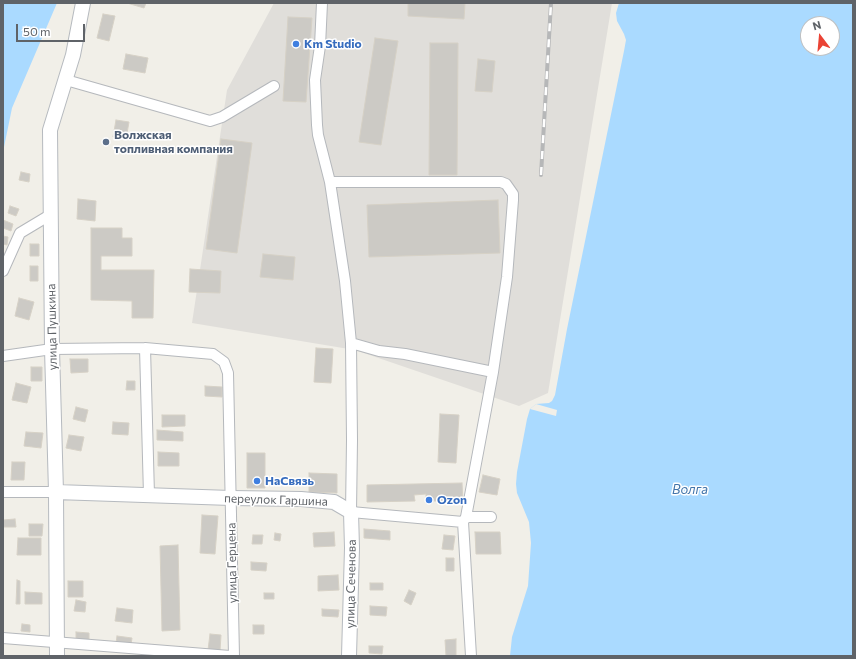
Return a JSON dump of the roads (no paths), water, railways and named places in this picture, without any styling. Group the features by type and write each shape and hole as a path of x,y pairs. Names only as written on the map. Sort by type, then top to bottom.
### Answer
{"main road":[{"name":"улица Пушкина","path":"57,656 50,130 73,55 84,3"},
{"name":"переулок Гаршина","path":"56,492 301,499 334,502 351,512"},
{"name":"улица Сеченова","path":"350,656 352,548 351,512"}],"street":[{"path":"322,3 320,46 315,80 317,125 318,135 330,182 345,281 351,344 351,512"},
{"path":"66,80 210,121 222,117 274,86"},
{"path":"330,182 501,182 510,188 513,200 508,262 493,372 464,519 471,656"},
{"path":"3,271 20,233 50,215"},
{"path":"351,344 379,352 412,355 493,372"},
{"path":"3,356 52,349 145,348 149,495"},
{"name":"улица Герцена","path":"145,348 213,354 224,362 228,373 234,656"},
{"path":"3,492 56,492"},
{"name":"переулок Гаршина","path":"351,512 464,519 491,517"},
{"path":"3,638 230,656"}],"water":[{"path":"3,3 57,3 12,108 3,152"},
{"name":"Волга","path":"619,3 853,3 853,656 510,656 512,637 528,586 531,543 529,522 517,493 517,472 530,409 536,404 549,403 555,395 626,40 617,21 616,13"}],"railway":[{"path":"541,175 551,3"}],"place":[{"name":"Кm Studio","path":"296,44"},
{"name":"Волжская топливная компания","path":"106,142"},
{"name":"НаСвязь","path":"257,481"},
{"name":"Ozon","path":"429,500"}]}
